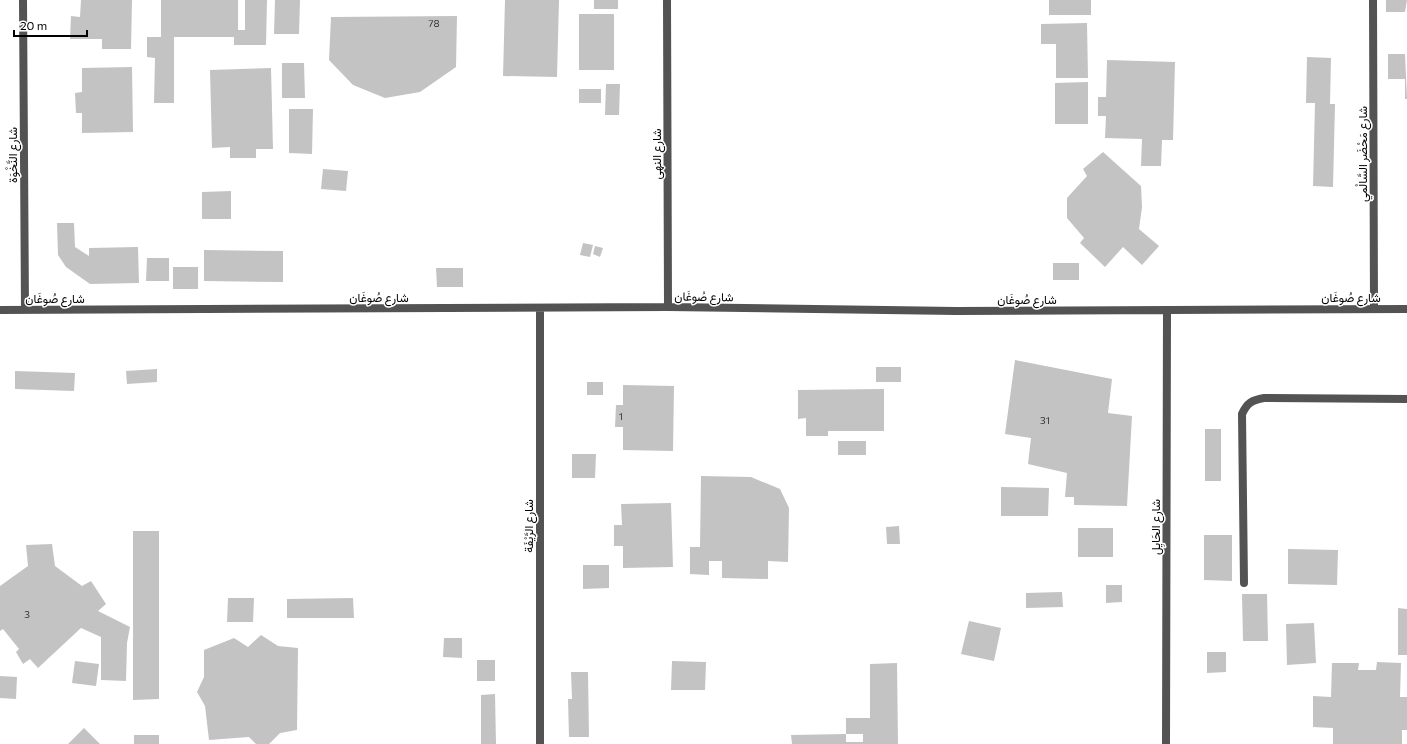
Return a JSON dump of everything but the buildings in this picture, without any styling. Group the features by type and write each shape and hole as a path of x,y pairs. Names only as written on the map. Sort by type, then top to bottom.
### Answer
{"street":[{"name":"شارع النَّخْوَة","path":"23,0 25,310"},
{"name":"شارع النهى","path":"667,0 668,307"},
{"name":"شارع مَحْضَر السَّالْمي","path":"1373,0 1374,309"},
{"name":"شارع صُوغَان","path":"0,310 668,307 956,311 1407,309"},
{"name":"شارع الرَّيْفَة","path":"540,308 540,744"},
{"name":"شارع الحَايِل","path":"1166,744 1167,310"},
{"path":"1244,583 1242,414 1246,405 1254,399 1264,398 1407,399"}]}
